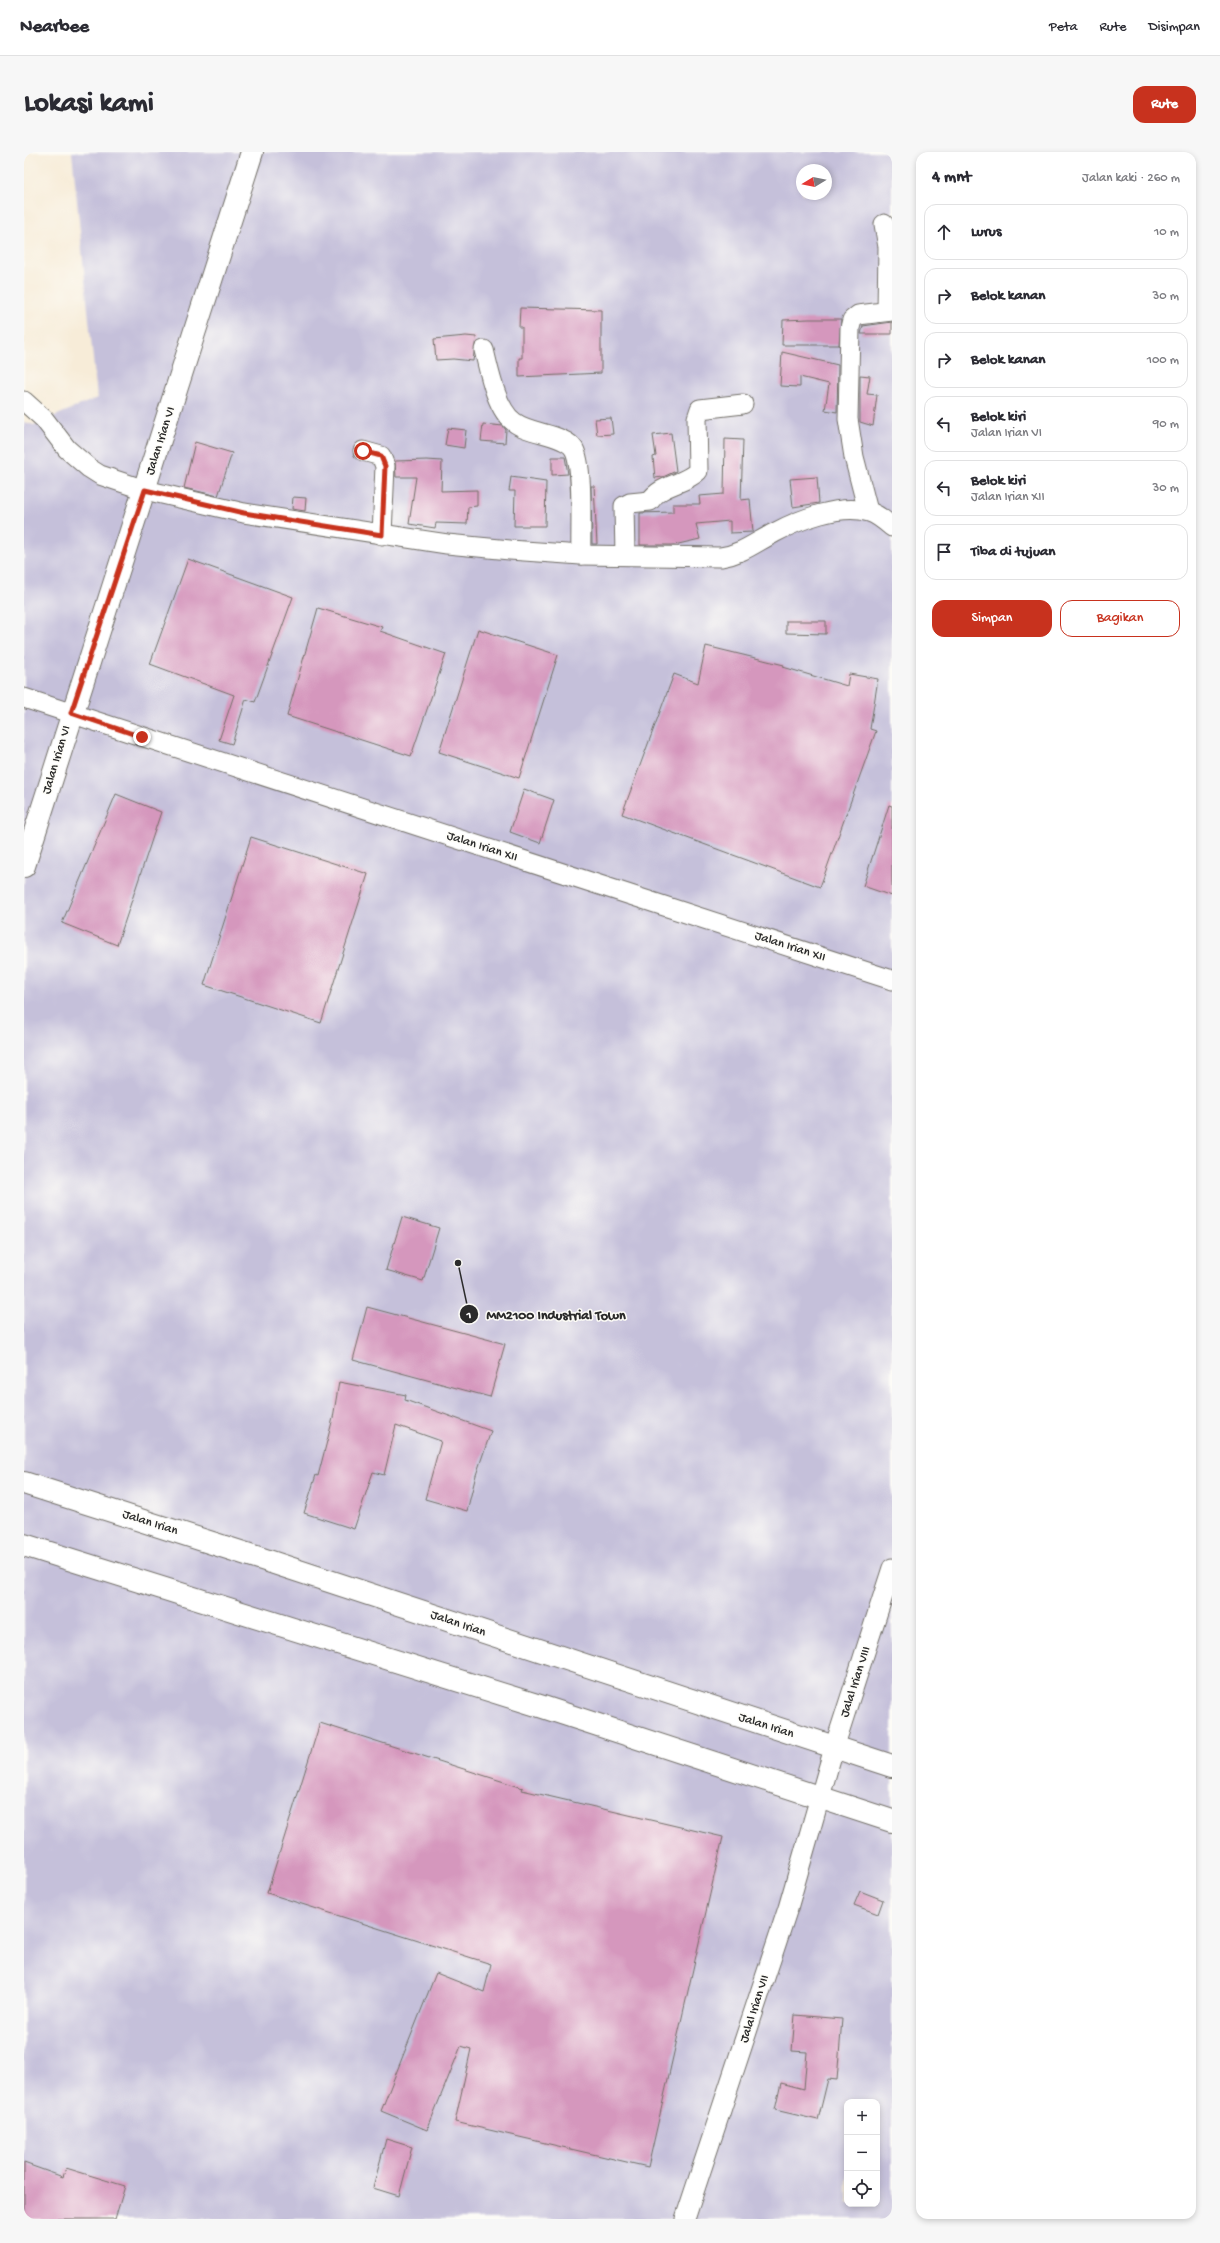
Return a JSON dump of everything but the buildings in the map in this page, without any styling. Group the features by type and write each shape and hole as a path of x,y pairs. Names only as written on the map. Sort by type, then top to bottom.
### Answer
{"street":[{"name":"Jalan Irian VI","path":"24,866 71,713 145,490 252,152"},
{"path":"868,511 854,457 848,419 850,328 852,320 858,315 890,311 888,247 884,224"},
{"path":"484,350 496,392 513,422 522,428 565,442 573,448 576,454 579,469 581,555"},
{"path":"24,401 44,419 67,449 89,468 100,475 145,490 244,513 382,535 447,544 581,555 729,556 741,552 775,532 822,514 836,511 868,511 892,527"},
{"path":"625,556 624,506 630,503 650,501 655,493 692,477 698,471 697,418 700,409 743,404"},
{"path":"363,451 381,456 385,466 382,535"},
{"name":"Jalan Irian XII","path":"24,698 892,980"},
{"name":"Jalan Irian","path":"24,1483 435,1615 892,1766"},
{"path":"24,1545 551,1710 892,1820"},
{"name":"Jalal Irian VIII","path":"821,1797 834,1748 892,1568"},
{"name":"Jalal Irian VII","path":"685,2219 788,1908 821,1797"}],"shaded area":[{"path":"72,152 892,152 892,2219 24,2219 24,422 34,425 97,398"}],"place":[{"name":"MM2100 Industrial Town","path":"458,1263"}],"route":[{"path":"142,737 71,713 145,490 244,513 382,535 386,471 385,466 381,456 363,451"}]}
